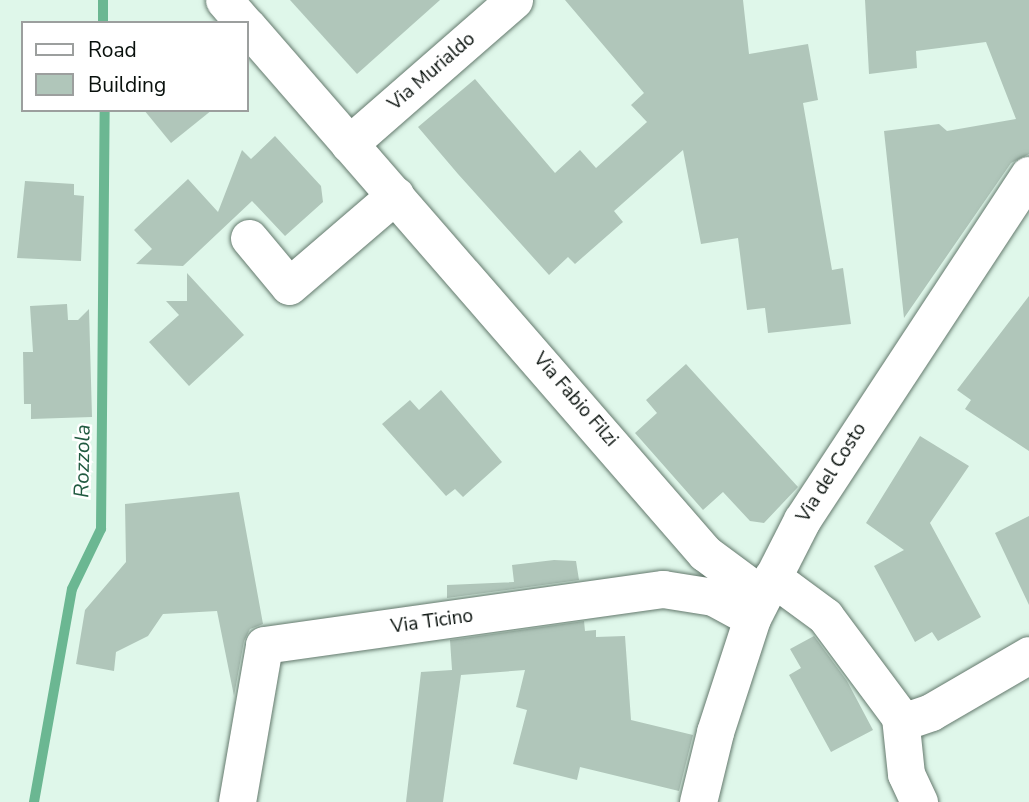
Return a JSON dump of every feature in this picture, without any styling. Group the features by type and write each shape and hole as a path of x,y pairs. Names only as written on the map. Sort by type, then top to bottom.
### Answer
{"street":[{"name":"Via Fabio Filzi","path":"224,0 242,21"},
{"name":"Via Murialdo","path":"349,144 514,0"},
{"name":"Via Fabio Filzi","path":"248,27 705,553 762,597"},
{"name":"Via del Costo","path":"698,802 715,732 762,597 802,520 904,360 1029,176"},
{"path":"248,238 289,286 395,195"},
{"name":"Via Ticino","path":"237,802 264,646 663,589 713,597 762,597"},
{"path":"762,597 825,616 900,717 906,774 919,802"},
{"path":"900,717 911,719 931,712 1029,655"}],"building":[{"path":"290,0 440,0 357,74"},
{"path":"565,0 743,0 749,54 808,44 818,100 803,103 832,270 843,268 851,324 768,333 765,308 747,310 738,238 701,244 683,150 614,211 623,222 575,264 568,257 549,275 458,174 418,127 475,79 555,173 580,150 596,168 647,122 631,105 644,93"},
{"path":"865,0 1029,0 1029,154 1011,163 904,318 884,131 939,124 947,131 1016,119 986,42 916,51 917,68 869,74"},
{"path":"146,112 210,112 171,143"},
{"path":"275,136 321,186 323,202 285,236 252,201 183,266 136,264 152,249 134,230 188,179 218,212 242,150 251,159"},
{"path":"25,181 74,184 74,195 84,196 81,261 17,258"},
{"path":"187,273 244,335 189,386 149,342 179,315 166,301 187,301"},
{"path":"1029,296 1029,451 965,409 971,400 957,390"},
{"path":"67,304 68,320 78,320 89,309 92,417 31,419 31,404 24,404 23,352 33,352 30,306"},
{"path":"686,364 798,487 764,523 750,521 723,492 703,510 635,433 657,413 646,400"},
{"path":"441,390 502,462 463,497 455,489 446,496 382,424 410,400 419,410"},
{"path":"920,436 969,466 930,523 981,617 938,641 932,632 915,642 874,566 904,550 866,523"},
{"path":"239,492 263,624 250,629 244,641 234,696 217,611 163,614 148,636 116,652 114,671 76,664 85,610 126,562 125,504"},
{"path":"1029,516 1029,605 995,533"},
{"path":"554,560 576,561 579,580 447,598 447,585 514,582 512,565"},
{"path":"584,621 585,631 596,630 596,637 625,636 631,720 693,735 679,791 580,767 577,780 513,764 527,710 516,707 525,670 461,675 443,802 406,802 421,672 452,670 450,640"},
{"path":"814,636 847,681 873,730 831,752 789,675 801,668 790,649"}],"waterway":[{"name":"Rozzola","path":"103,0 103,21"},
{"name":"Rozzola","path":"34,802 72,589 101,529 105,112"}]}
